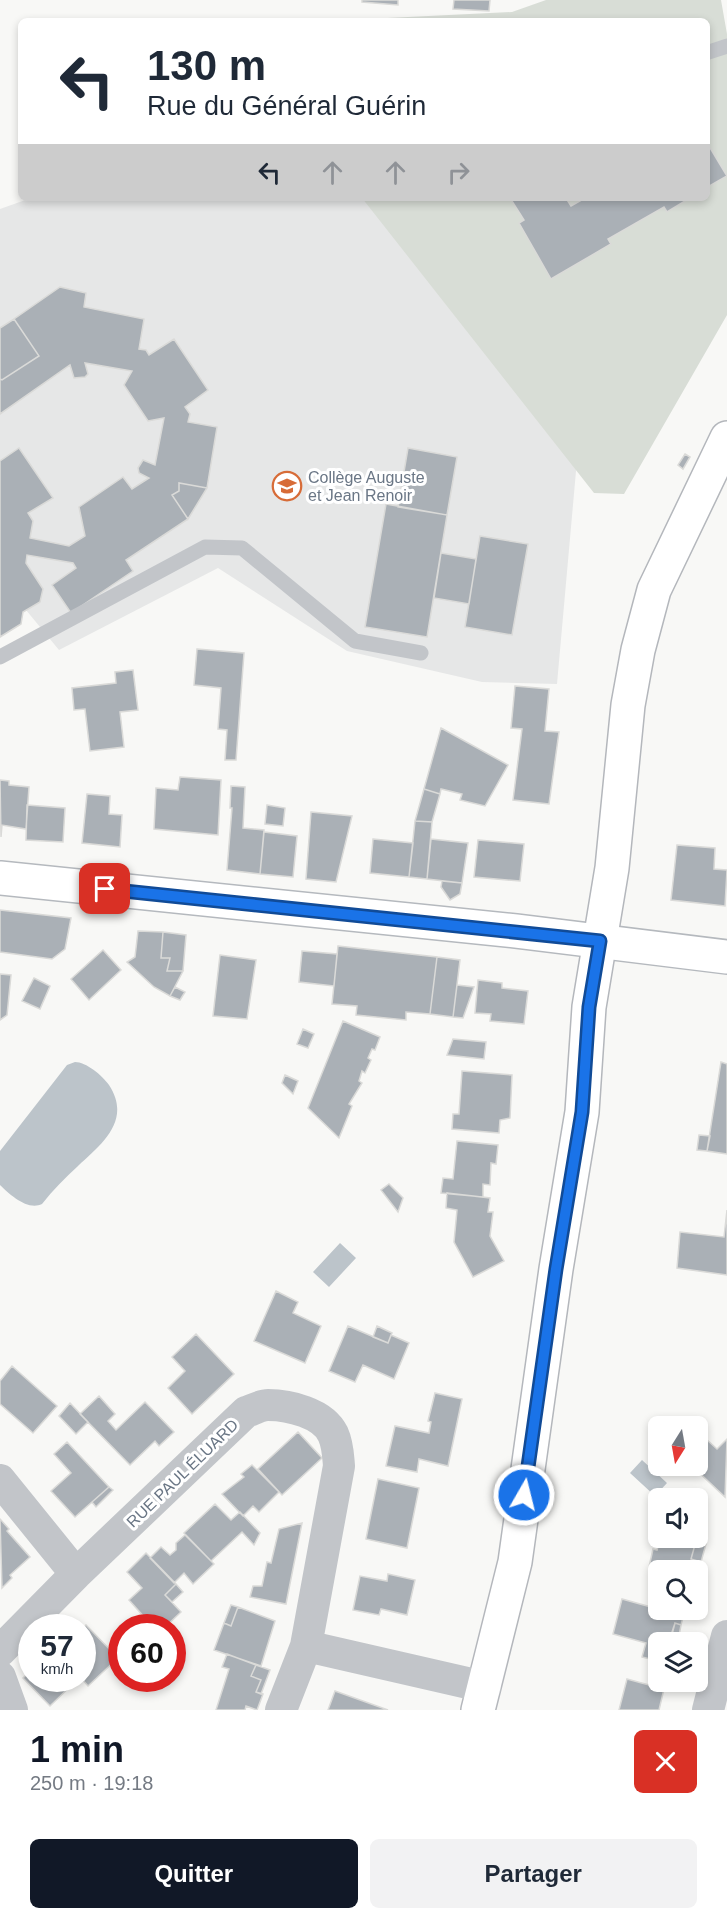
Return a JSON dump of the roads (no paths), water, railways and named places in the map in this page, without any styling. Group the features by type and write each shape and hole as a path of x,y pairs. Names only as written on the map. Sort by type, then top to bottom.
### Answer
{"main road":[{"path":"481,1699 515,1562 556,1269 582,1112 589,1007 612,868 628,705 638,650 654,590 727,438"},
{"path":"0,878 600,941 727,957"}],"street":[{"name":"RUE PAUL ÉLUARD","path":"0,1651 76,1574 246,1412 265,1404 310,1414 332,1432 338,1447 339,1466 306,1646 281,1710"},
{"path":"0,1480 76,1574"},
{"path":"708,1710 727,1636"},
{"path":"306,1646 481,1699"},
{"path":"0,1677 12,1710"}],"lane":[{"path":"710,52 727,46"},
{"path":"0,657 205,547 242,548 355,641 421,653"}],"place":[{"name":"Collège Auguste et Jean Renoir","path":"287,486"}]}
